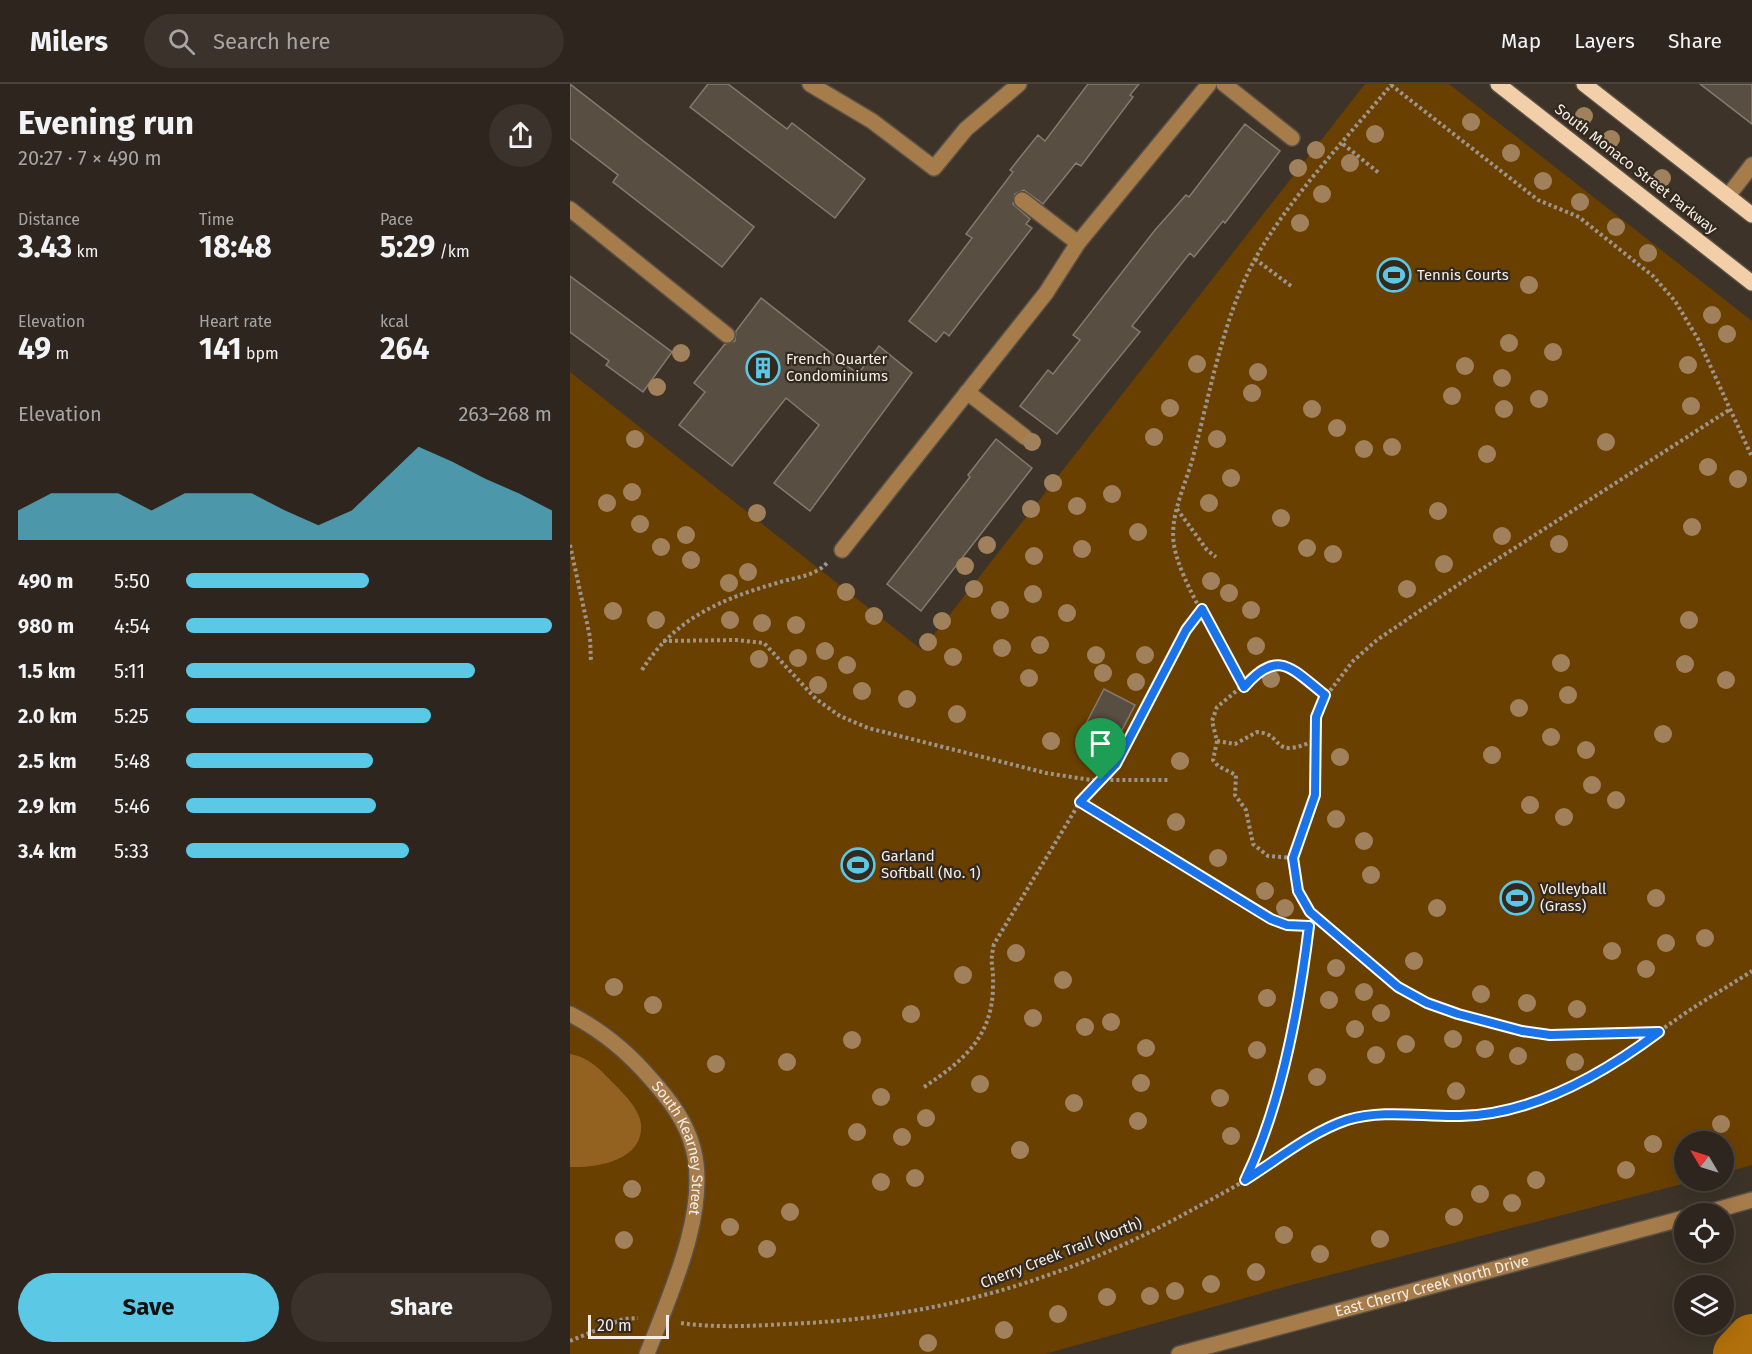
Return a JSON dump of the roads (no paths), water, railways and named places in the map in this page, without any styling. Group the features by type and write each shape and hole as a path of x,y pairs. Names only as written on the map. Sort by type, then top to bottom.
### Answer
{"main road":[{"name":"South Monaco Street Parkway","path":"1498,84 1752,283"},
{"path":"1584,84 1752,215"}],"street":[{"path":"810,84 872,121 934,168 966,129 1019,84"},
{"path":"842,550 1046,292 1078,243 1209,84"},
{"path":"1224,84 1292,138"},
{"path":"1728,196 1752,165"},
{"path":"1022,200 1078,243"},
{"path":"570,208 727,335"},
{"path":"967,392 1025,437"},
{"name":"South Kearney Street","path":"570,1014 610,1038 644,1070 680,1116 694,1149 696,1182 690,1226 660,1320 646,1354"},
{"path":"1734,1205 1752,1200"},
{"name":"East Cherry Creek North Drive","path":"1179,1354 1674,1221"}],"waterway":[{"path":"1738,1354 1752,1339"}],"place":[{"name":"Tennis Courts","path":"1394,275"},
{"name":"French Quarter Condominiums","path":"763,368"},
{"name":"Garland Softball (No. 1)","path":"858,865"},
{"name":"Volleyball (Grass)","path":"1517,898"}]}
